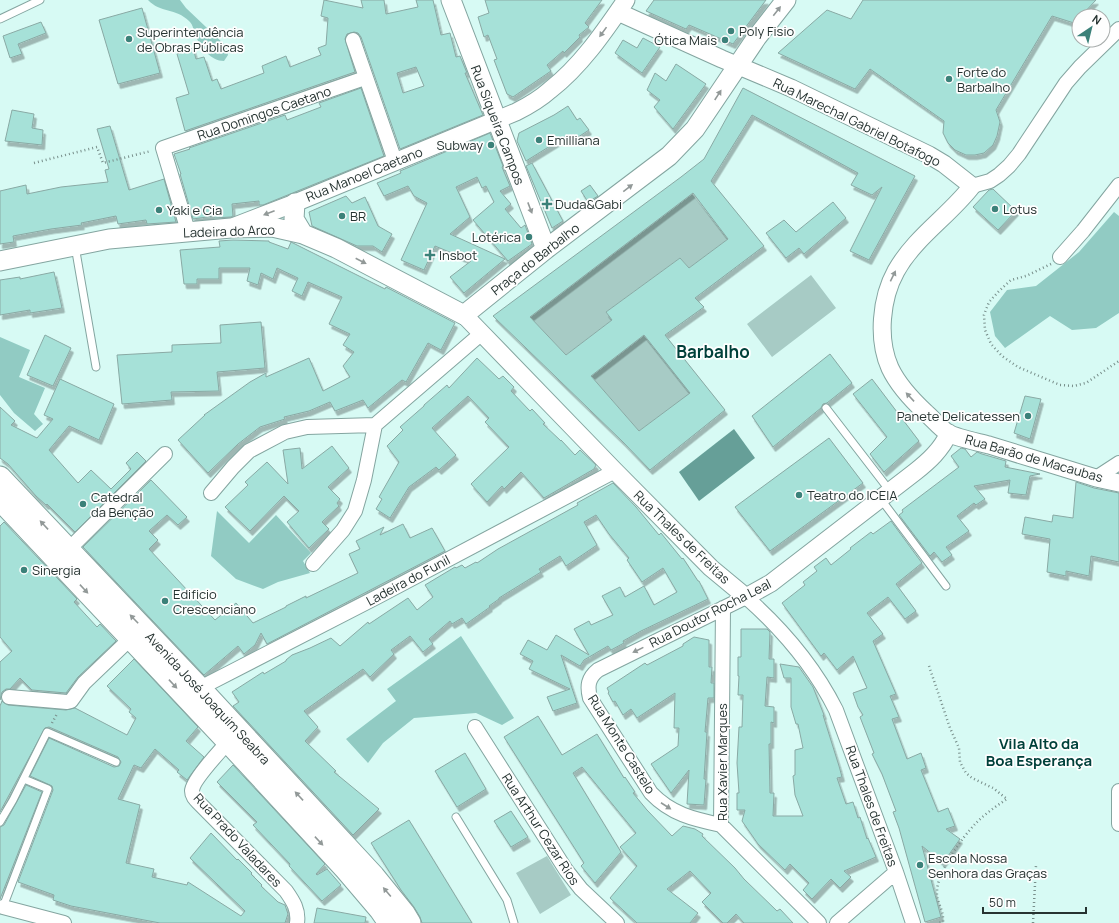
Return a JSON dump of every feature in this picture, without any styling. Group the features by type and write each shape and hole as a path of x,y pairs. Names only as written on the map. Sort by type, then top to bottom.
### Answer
{"main road":[{"name":"Rua Siqueira Campos","path":"451,0 546,250"},
{"name":"Praça do Barbalho","path":"464,315 651,170 682,144 695,129 757,37 786,0"},
{"path":"295,203 294,219 303,234"},
{"name":"Ladeira do Arco","path":"0,261 110,239 188,231 272,227 334,243 464,315"},
{"name":"Avenida José Joaquim Seabra","path":"0,477 200,688 374,876 404,913 410,923"},
{"name":"Avenida José Joaquim Seabra","path":"0,500 228,742 356,882 389,923"}],"street":[{"name":"Rua Manoel Caetano","path":"231,228 295,203 317,199 395,161 516,112 535,102 574,69 622,6"},
{"name":"Rua Marechal Gabriel Botafogo","path":"622,6 737,66 791,88 929,155 944,164 972,186"},
{"path":"949,433 925,412 911,397 890,368 886,356 882,328 886,295 890,282 905,257 916,243 963,198 972,186 990,181 1009,166 1019,154 1066,83 1080,67 1119,29"},
{"path":"353,40 395,161"},
{"name":"Rua Domingos Caetano","path":"163,148 365,78"},
{"path":"163,148 188,231"},
{"path":"1060,257 1083,231 1119,185"},
{"name":"Rua Thales de Freitas","path":"464,315 711,568 767,616 814,672 827,692 844,730 913,923"},
{"path":"313,564 343,530 355,511 364,480 375,425 482,333"},
{"path":"211,493 249,451 267,440 285,432 307,428 375,425"},
{"name":"Rua Barão de Macaubas","path":"949,433 1096,478 1119,483"},
{"name":"Rua Doutor Rocha Leal","path":"598,670 746,597 771,582 932,459 944,444 949,433"},
{"path":"68,550 165,454"},
{"path":"1096,478 1119,463"},
{"name":"Ladeira do Funil","path":"200,688 377,597 615,471"},
{"name":"Rua Xavier Marques","path":"723,608 721,825 818,923"},
{"path":"9,697 70,699 84,683 130,638"},
{"name":"Rua Monte Castelo","path":"598,670 592,675 589,682 588,689 590,698 651,793 667,807 694,820 721,825"},
{"name":"Rua Arthur Cezar Rios","path":"475,727 566,870 581,889 617,923"},
{"name":"Rua Prado Valadares","path":"228,742 197,778 192,787 192,794 198,802 286,891 296,908 298,915 297,923"},
{"path":"1119,791 1119,824"},
{"path":"837,923 896,872"},
{"path":"2,907 64,923"}],"lane":[{"path":"0,19 40,0"},
{"path":"74,246 96,367"},
{"path":"826,408 946,586"},
{"path":"0,822 24,779 47,732 116,762"},
{"path":"2,907 48,789 24,779"},
{"path":"456,817 507,900 514,923"}],"path":[{"path":"34,164 96,147 103,163 163,148"},
{"path":"1060,257 1045,268 1026,276 1011,280 989,302 984,314 986,330 991,344 1002,356 1018,367 1060,385 1074,386 1086,383 1119,361"},
{"path":"929,666 950,728 959,748 960,762 966,773 972,778 993,788 1007,799 987,813 975,824 940,874 936,893 944,914 942,922 937,923"},
{"path":"47,732 70,699"},
{"path":"1033,923 1036,865"}],"shaded area":[{"path":"148,0 180,0 186,8 226,46 228,55 224,61 215,59 203,49 197,40 192,25 189,21 179,14 158,7"},
{"path":"692,194 728,239 689,268 680,258 606,312 612,320 566,355 530,317"},
{"path":"1114,212 1119,216 1119,313 1096,328 1072,330 1050,316 1005,348 995,336 990,312 1007,290 1036,286 1079,252"},
{"path":"811,275 836,308 772,357 747,324"},
{"path":"644,335 654,348 665,335 703,384 639,431 591,376"},
{"path":"0,337 30,350 19,377 45,388 34,414 43,424 35,431 14,413 0,395"},
{"path":"734,429 755,458 699,501 679,472"},
{"path":"217,511 249,543 276,515 311,553 303,561 310,573 278,582 263,589 236,579 211,556"},
{"path":"461,636 514,718 502,725 476,713 414,718 383,743 368,763 346,739 396,701 387,689"},
{"path":"547,856 571,895 540,914 516,873"}],"building":[{"path":"324,0 363,8 361,0 384,0 386,14 418,7 416,0 433,0 441,35 450,33 456,57 460,56 467,73 465,73 483,115 400,149 361,37 358,33 354,32 347,34 345,39 355,72 185,131 176,98 189,94 177,54 193,48 196,59 204,57 212,81 217,79 221,89 264,73 262,66 286,56 290,67 321,55 318,48 326,45 328,18 321,16","holes":["416,67 424,86 403,93 397,73"]},
{"path":"485,0 602,0 585,23 589,27 579,35 580,37 564,53 563,51 547,65 551,71 513,97 507,94 494,60 497,59 488,35 484,37 478,17 489,13"},
{"path":"654,0 766,0 733,44 689,25 686,29 646,11"},
{"name":"Forte do Barbalho","path":"863,0 1096,0 1088,8 1071,8 1071,22 1052,16 996,110 1000,122 997,136 993,145 984,153 975,155 966,155 955,150 948,143 943,133 944,121 870,69 855,89 778,53 827,10 851,19"},
{"path":"142,8 160,73 118,84 99,20"},
{"path":"41,22 46,33 18,44 22,54 10,58 3,36"},
{"path":"643,38 660,47 642,73 615,53 623,40 637,48"},
{"path":"676,64 706,84 673,129 654,107 660,100 647,90 655,73 666,81"},
{"path":"361,88 384,156 263,205 259,205 259,201 232,204 233,216 231,217 214,218 214,216 193,219 174,154 285,115 287,120 321,107 319,103"},
{"path":"743,88 915,176 869,260 850,251 882,187 872,195 851,185 858,173 752,115 711,181 764,246 695,298 704,307 665,335 725,410 650,470 493,316 704,159","holes":["693,193 728,239 689,268 680,258 606,312 612,320 566,355 530,317","644,335 690,393 639,431 591,376"]},
{"path":"568,106 577,120 580,118 589,130 572,141 568,135 526,161 517,141 519,133"},
{"path":"12,110 34,114 32,128 43,130 42,145 5,141"},
{"path":"110,126 129,190 164,179 176,222 147,224 146,220 118,224 116,216 81,223 82,225 13,236 14,242 0,244 0,191 26,185 27,194 61,187 108,182 105,170 109,169 97,129"},
{"path":"490,133 510,186 500,191 511,204 505,209 521,228 525,225 532,244 508,261 473,220 494,202 486,186 482,188 477,177 456,187 470,217 450,234 505,259 464,293 450,277 471,261 435,246 424,270 401,260 427,203 414,196 408,186 384,196 377,183 401,173 400,171"},
{"path":"532,163 563,221 552,228 526,166"},
{"path":"590,185 598,196 588,202 581,191"},
{"name":"Lotus","path":"993,189 1016,211 998,230 973,207 989,190"},
{"name":"BR","path":"346,196 352,203 365,197 378,226 392,234 382,252 373,246 357,246 312,226 309,212"},
{"path":"833,202 846,218 804,254 799,248 786,258 766,233 784,220 796,232"},
{"path":"219,241 269,241 288,249 291,242 385,289 386,287 455,323 441,350 428,343 406,382 402,380 368,408 363,400 335,411 330,402 309,411 284,417 285,419 260,427 238,444 208,473 178,440 204,415 250,382 266,373 266,377 309,358 323,391 350,377 343,366 354,352 343,345 350,334 329,324 342,297 308,282 302,296 292,291 298,278 277,268 273,279 261,273 258,285 247,281 250,268 219,268 219,279 197,279 197,284 184,284 180,250 220,247"},
{"path":"54,272 62,308 30,313 30,310 0,315 0,280 20,277 20,279"},
{"path":"261,322 265,368 217,372 219,391 171,392 172,400 122,404 117,355 172,352 172,345 221,343 220,325"},
{"path":"45,335 71,348 53,386 27,375"},
{"path":"830,354 852,383 827,403 823,404 821,408 773,447 752,416"},
{"path":"477,358 499,379 503,376 514,387 511,391 530,411 532,409 545,423 543,424 575,455 580,450 596,465 594,469 544,498 521,472 504,489 502,486 487,502 471,484 509,447 485,422 489,418 468,396 432,428 456,455 439,470 436,467 409,487 390,518 376,509 382,499 379,497 399,462 387,446 403,430 400,427 447,385 449,388"},
{"path":"60,379 114,404 99,440 69,426 49,450 78,483 91,470 111,489 131,469 126,463 137,452 146,461 75,532 47,504 46,505 36,496 8,464 0,458 0,407 15,421 11,425 37,438 53,419 44,415"},
{"path":"872,379 919,441 884,472 870,454 887,437 853,394"},
{"name":"Panete Delicatessen","path":"1025,396 1041,399 1030,439 1014,433"},
{"name":"Teatro do ICEIA","path":"829,438 863,483 770,551 735,507"},
{"path":"332,446 349,468 328,487 340,499 337,503 339,506 322,522 329,529 309,548 287,522 299,511 284,496 250,531 225,507 248,485 245,482 267,462 288,484 283,450 300,448 302,469"},
{"path":"961,448 965,449 971,457 977,452 1006,461 1005,467 1040,474 1030,476 1026,495 1008,493 1010,480 974,486 985,499 976,505 974,503 957,516 969,531 946,547 952,555 942,562 934,552 930,556 899,515 903,512 902,510 959,467 951,456"},
{"path":"151,480 187,517 178,525 167,515 149,531 158,540 149,549 215,620 236,603 253,623 306,596 306,598 358,573 349,554 360,549 356,541 384,527 380,535 403,524 410,538 432,528 445,551 267,644 261,633 255,645 244,654 238,646 204,675 83,547"},
{"path":"1076,482 1094,488 1119,493 1119,562 1091,556 1089,576 1066,571 1066,576 1047,572 1050,539 1022,534 1025,517 1052,522 1053,515 1073,518"},
{"path":"613,483 636,507 659,535 661,533 682,559 683,558 699,581 708,599 641,631 611,650 608,646 584,660 580,666 561,655 577,703 553,711 547,697 570,689 529,669 533,661 520,654 528,640 547,650 556,635 589,655 574,629 589,621 591,625 613,615 602,596 620,587 625,597 644,586 654,605 677,592 663,568 642,582 627,560 629,558 609,534 596,515 584,522 597,545 566,566 560,556 539,569 541,572 499,598 489,606 490,607 466,624 462,618 452,624 450,621 429,639 433,644 423,652 410,636 391,650 394,654 370,677 363,669 304,711 318,727 305,741 336,771 334,772 379,809 353,835 233,706 239,702 232,692 263,672 264,674 286,661 292,655 331,638 340,646 368,622 369,624 408,598 417,610 433,597 425,585 455,567 456,568 462,565 465,568 476,562 477,563 498,549 578,505 577,503"},
{"path":"891,521 922,563 896,584 916,611 905,619 888,597 867,613 883,634 873,641 896,694 890,696 899,717 892,719 907,759 921,753 926,768 921,770 938,812 948,808 955,826 946,829 960,839 943,863 922,846 941,917 925,922 899,828 893,812 896,811 882,774 872,754 874,753 860,717 863,715 858,707 853,693 867,688 853,656 837,670 824,653 821,656 782,603 805,585 803,582 817,571 814,567 826,558 831,565 871,532 873,534"},
{"path":"4,522 77,599 74,602 97,627 100,624 116,641 78,677 66,693 32,690 20,678 10,689 6,689 2,692 0,700 0,662 12,651 0,637 0,526"},
{"path":"741,629 767,629 770,632 769,659 774,659 774,678 767,677 765,706 774,707 774,723 771,722 771,744 769,744 770,793 774,793 773,816 803,816 795,795 793,776 795,775 795,750 803,748 798,724 796,724 791,707 791,678 784,678 780,664 799,667 813,687 824,715 839,766 842,777 837,778 846,804 853,802 858,818 860,817 867,839 868,838 876,857 844,871 851,877 840,888 831,879 812,899 803,890 809,883 790,864 785,870 758,844 742,821 745,810 737,810 737,793 739,793 737,763 739,727 742,727 743,695 738,695 738,657 741,657"},
{"path":"694,637 709,640 709,667 712,667 711,683 714,683 714,698 708,698 705,732 707,732 704,805 687,804 689,770 671,793 651,764 678,746 679,728 674,728 675,693 637,718 631,709 623,715 615,701 613,702 607,688 645,663 647,665 683,646 683,644"},
{"path":"134,659 198,727 186,741 204,757 187,780 177,772 179,770 155,749 141,768 134,765 118,799 140,805 126,863 154,869 152,877 187,885 188,882 241,916 245,911 190,858 211,833 252,873 251,874 262,885 261,886 278,902 285,905 288,914 285,923 160,923 71,906 53,900 54,895 18,882 53,790 52,786 30,776 49,738 114,767 119,766 121,762 118,757 49,727 45,728 0,812 0,706 2,701 8,705 66,710 75,708 127,735 136,718 129,712 131,709 107,686"},
{"path":"538,716 562,755 597,734 624,778 625,777 635,792 633,793 672,836 683,826 695,829 703,834 702,836 735,868 744,879 777,911 780,909 793,923 744,923 736,914 727,923 723,923 702,902 711,893 690,871 667,889 698,913 690,923 637,923 610,898 637,866 620,847 636,833 582,767 573,773 621,852 595,883 581,866 584,863 504,737"},
{"path":"465,753 486,789 457,807 435,771"},
{"path":"233,765 325,864 316,874 317,875 327,869 341,885 322,901 253,825 257,822 217,782"},
{"path":"26,785 42,792 0,899 0,827 4,825"},
{"path":"511,811 528,837 511,847 494,821"},
{"path":"409,820 472,923 422,923 414,907 401,890 371,843"},
{"path":"317,908 366,917 365,923 314,923"}],"place":[{"name":"Poly Fisio","path":"731,31"},
{"name":"Superintendência de Obras Públicas","path":"129,39"},
{"name":"Ótica Mais","path":"725,40"},
{"name":"Forte do Barbalho","path":"949,79"},
{"name":"Emilliana","path":"539,140"},
{"name":"Subway","path":"491,145"},
{"name":"Duda&Gabi","path":"547,204"},
{"name":"Lotus","path":"995,209"},
{"name":"Yaki e Cia","path":"159,210"},
{"name":"BR","path":"342,216"},
{"name":"Lotérica","path":"529,237"},
{"name":"Insbot","path":"430,255"},
{"name":"Panete Delicatessen","path":"1028,416"},
{"name":"Teatro do ICEIA","path":"799,495"},
{"name":"Catedral da Benção","path":"83,504"},
{"name":"Sinergia","path":"24,570"},
{"name":"Edificio Crescenciano","path":"165,601"},
{"name":"Escola Nossa Senhora das Graças","path":"920,865"}],"district":[{"name":"Barbalho","path":"713,351"},
{"name":"Vila Alto da Boa Esperança","path":"1039,752"}]}
